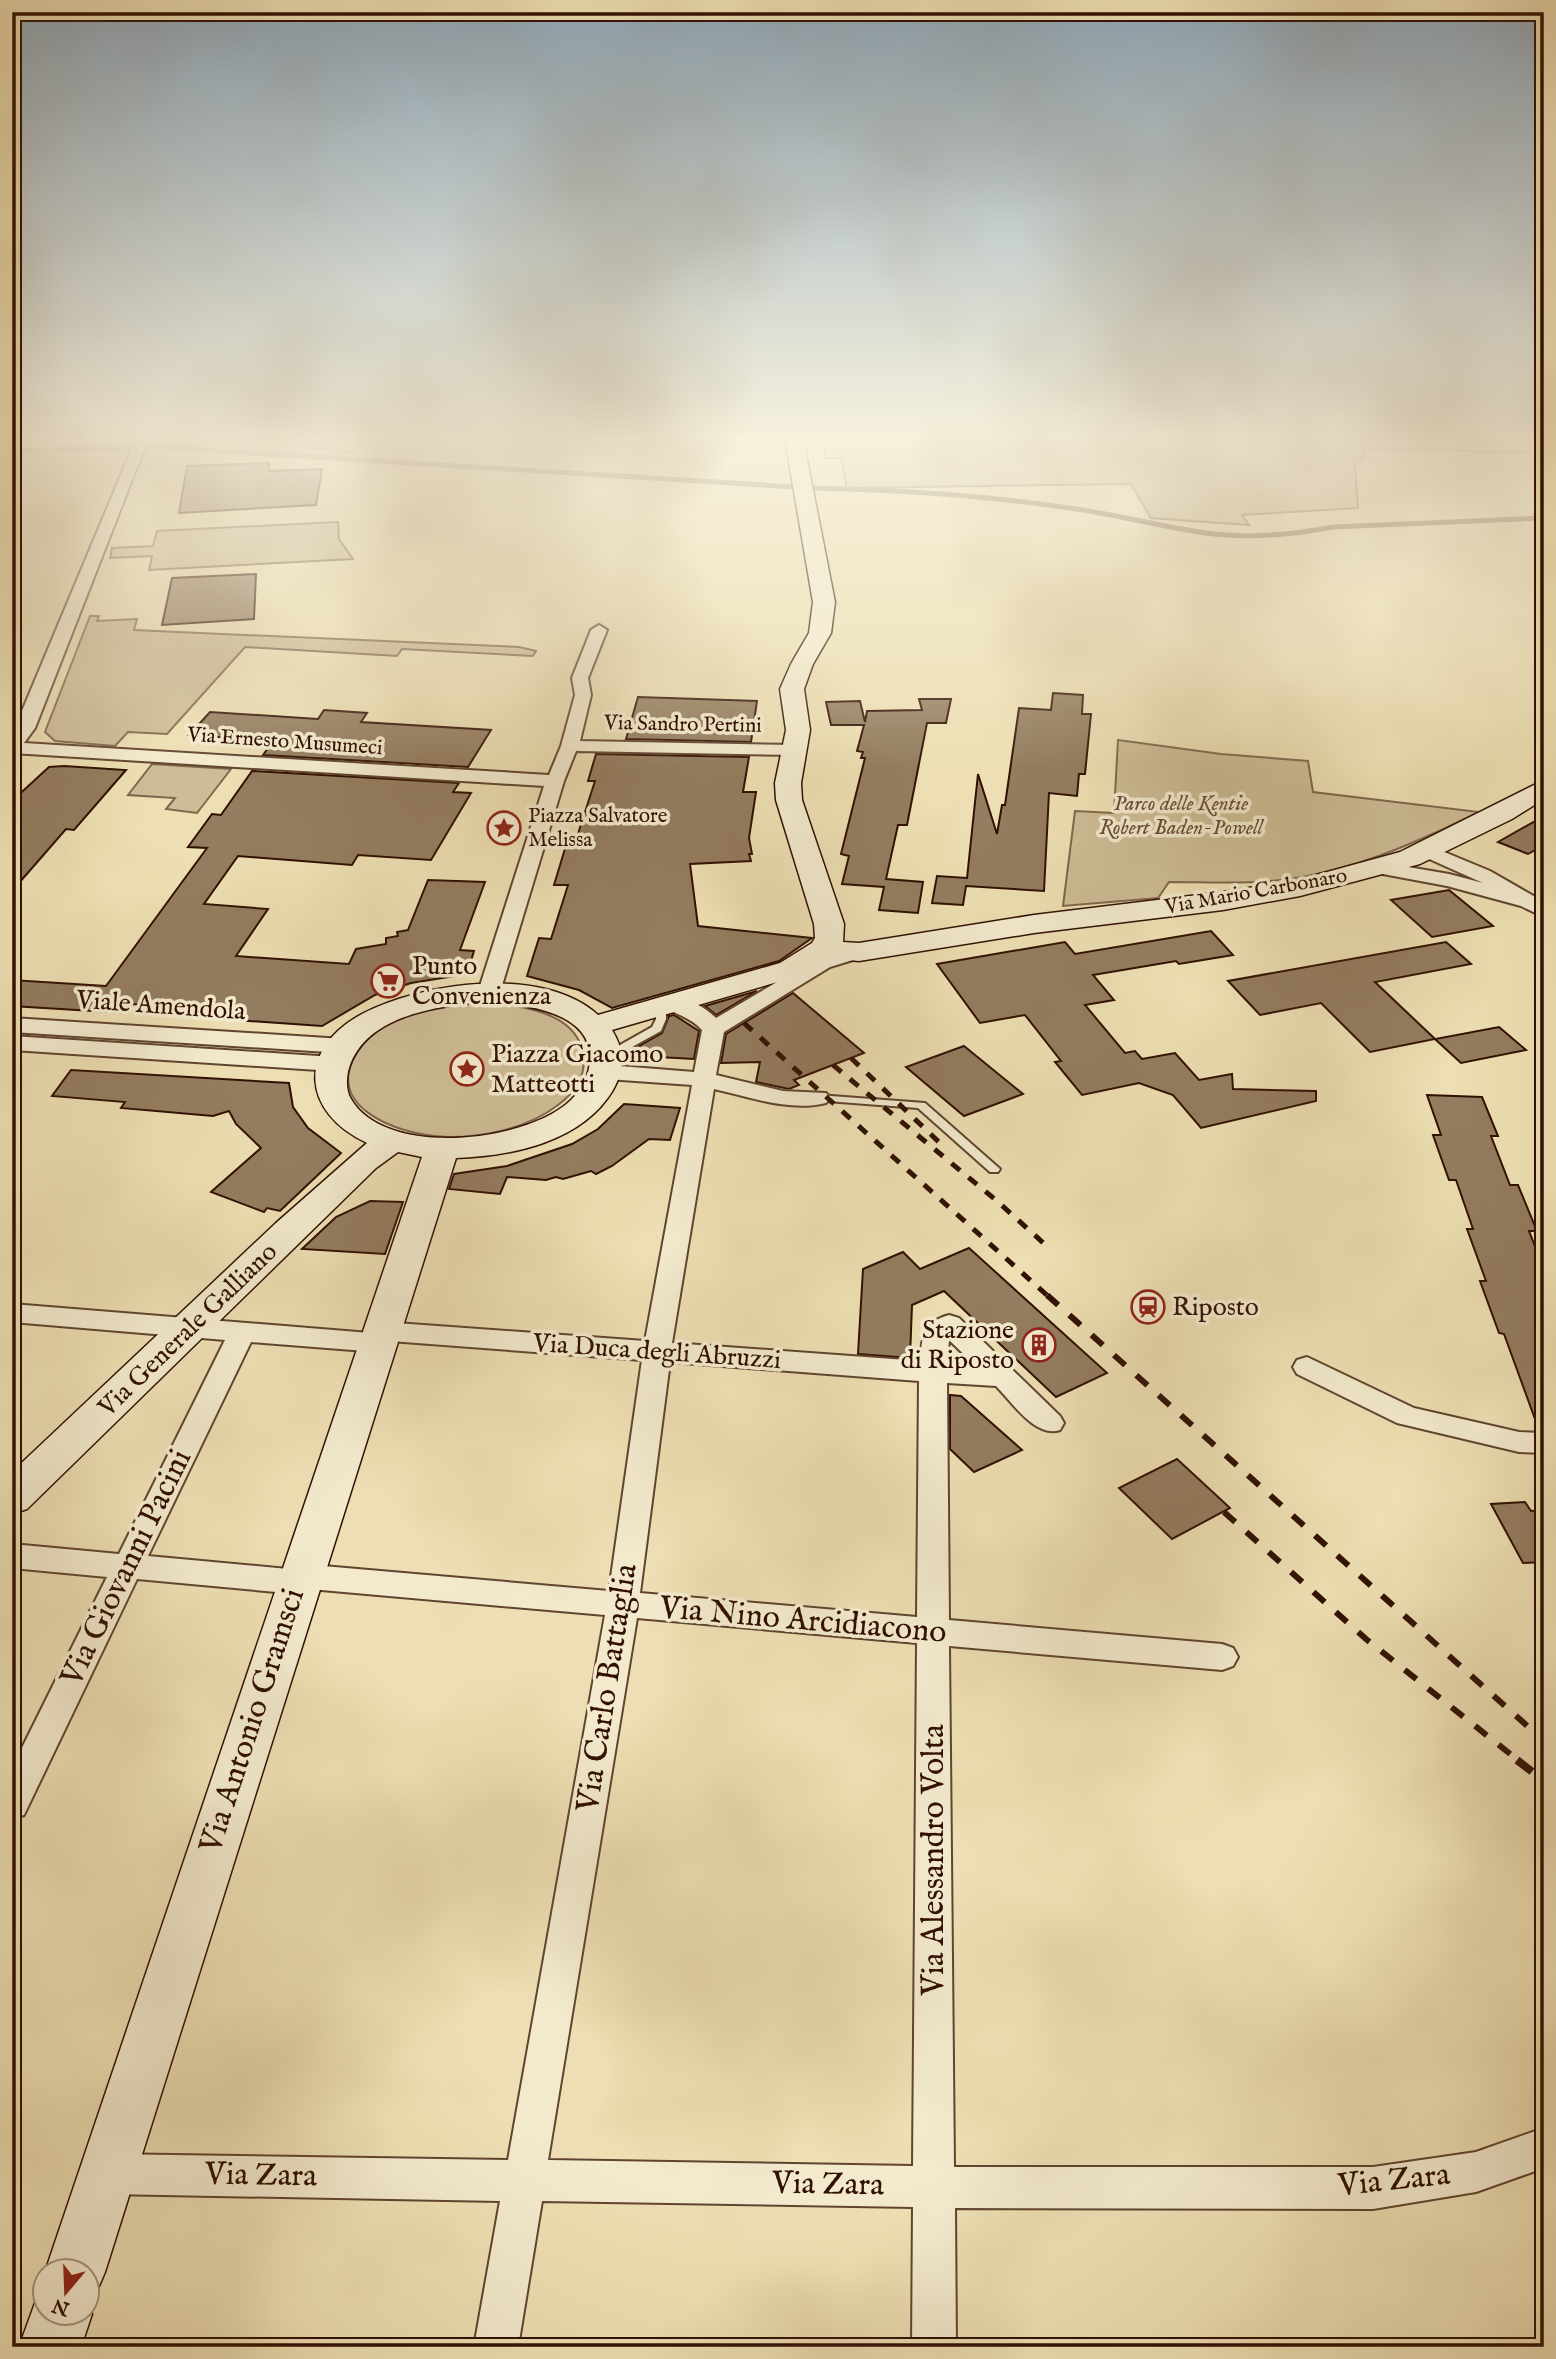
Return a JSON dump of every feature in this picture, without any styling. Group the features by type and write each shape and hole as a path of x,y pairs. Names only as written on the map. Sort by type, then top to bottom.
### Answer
{"street":[{"path":"13,748 30,717 98,549"},
{"path":"814,549 824,601 820,633 802,664 792,689 797,730 788,783 789,800 829,924 826,950"},
{"path":"492,983 555,782 570,746 583,695 579,678 599,630"},
{"name":"Via Sandro Pertini","path":"570,746 795,750"},
{"name":"Via Ernesto Musumeci","path":"13,748 555,782"},
{"name":"Via Mario Carbonaro","path":"1034,925 1223,901 1300,888 1379,868 1425,850 1503,813 1544,788"},
{"path":"1425,850 1483,875 1544,911"},
{"path":"1379,868 1449,880 1525,901"},
{"path":"608,1022 604,1040 608,1064 597,1092 578,1111 551,1128 517,1140 480,1147 438,1160 378,1151 360,1127 340,1108 330,1086 338,1055 369,1023 404,1006 492,983 608,1022 791,969 826,950 1034,925"},
{"path":"666,1004 690,1007 703,1016 713,1029 826,950 859,952 1034,925"},
{"name":"Viale Amendola","path":"12,1025 300,1052"},
{"name":"Via Carlo Battaglia","path":"496,2347 623,1605 657,1353 702,1079 713,1029"},
{"name":"Viale Amendola","path":"12,1043 300,1052"},
{"path":"300,1052 338,1055"},
{"path":"608,1064 640,1074 702,1079 761,1095 818,1098"},
{"name":"Via Generale Galliano","path":"12,1499 378,1151"},
{"name":"Via Antonio Gramsci","path":"80,2258 299,1579 438,1160"},
{"name":"Via Duca degli Abruzzi","path":"12,1313 242,1332 657,1353 1000,1377"},
{"name":"Via Alessandro Volta","path":"934,2347 933,1373 936,1333 949,1324 1000,1377"},
{"name":"Via Giovanni Pacini","path":"12,1804 242,1332"},
{"path":"1307,1367 1407,1416 1519,1442 1544,1443"},
{"path":"1000,1377 1051,1423"},
{"name":"Via Nino Arcidiacono","path":"12,1556 1222,1657"},
{"name":"Via Zara","path":"107,2174 933,2187 1373,2188 1476,2172 1544,2148"},
{"path":"50,2347 56,2328"}],"lane":[{"path":"608,1064 657,1029 666,1004"},
{"path":"818,1098 921,1105 994,1169"}],"green space":[{"path":"112,549 346,549 353,559 149,570 152,556 110,558"},
{"path":"90,616 99,616 97,621 137,619 134,630 519,647 536,651 533,656 402,649 397,656 245,647 167,734 128,732 115,746 55,741 45,732"},
{"name":"Parco delle Kentie Robert Baden-Powell","path":"1118,740 1221,754 1308,761 1313,792 1479,812 1404,846 1325,872 1259,882 1169,882 1158,898 1063,906 1075,811 1114,813"},
{"path":"152,764 231,769 197,813 166,809 175,798 128,795"},
{"path":"484,1003 540,1012 565,1024 575,1034 583,1055 583,1071 571,1093 558,1105 534,1120 506,1130 448,1137 427,1135 385,1123 367,1112 354,1098 348,1082 352,1063 366,1041 378,1031 391,1022 421,1011"}],"building":[{"path":"256,574 254,619 162,625 172,578"},
{"path":"1053,693 1083,695 1082,714 1091,714 1085,774 1079,774 1077,796 1049,793 1044,891 966,886 963,905 932,903 937,876 967,878 978,774 997,834 1002,805 1005,805 1019,708 1051,710"},
{"path":"638,697 757,701 751,742 626,739"},
{"path":"919,699 951,699 946,723 927,723 907,825 898,825 886,879 923,882 918,913 879,910 884,887 842,884 849,856 841,854 865,758 861,758 863,752 857,751 864,725 831,725 826,702 860,701 865,722 867,711 922,710"},
{"path":"324,710 367,713 361,722 491,730 468,767 263,755 273,741 189,735 210,712 318,719"},
{"path":"596,754 749,757 743,792 756,792 749,838 751,861 690,864 698,926 812,938 779,961 612,1008 579,990 527,976 539,938 551,939 568,885 554,885 567,842 575,843 595,781 588,781"},
{"path":"49,767 126,770 74,830 66,829 12,891 12,801"},
{"path":"252,771 459,783 453,792 471,793 431,860 358,855 352,865 238,856 204,904 268,909 236,956 349,964 356,949 386,944 386,938 398,936 397,932 408,930 428,880 485,882 460,950 474,951 467,974 411,983 375,995 322,1026 221,1019 226,1011 132,1004 125,1013 12,1006 12,980 106,986 207,848 188,847 212,814 221,815"},
{"path":"1544,816 1544,845 1528,854 1498,842"},
{"path":"1449,890 1493,926 1432,937 1391,900"},
{"path":"1211,931 1233,955 1179,964 1176,961 1093,975 1114,1000 1085,1005 1125,1053 1135,1051 1142,1059 1175,1053 1199,1080 1232,1074 1233,1089 1316,1091 1316,1101 1201,1128 1173,1095 1139,1083 1082,1095 1055,1062 1061,1061 1025,1015 980,1023 937,964 1065,942 1075,954"},
{"path":"1446,942 1471,964 1375,982 1435,1039 1370,1052 1321,1003 1260,1015 1228,981"},
{"path":"757,991 716,1015 705,1006"},
{"path":"793,993 864,1053 794,1080 799,1085 789,1089 756,1082 760,1062 721,1063 726,1034"},
{"path":"674,1015 699,1031 694,1059 658,1057 634,1049 662,1033 669,1016"},
{"path":"1499,1027 1526,1050 1461,1063 1435,1039"},
{"path":"964,1046 1023,1094 964,1116 906,1067"},
{"path":"71,1070 289,1083 293,1107 308,1128 341,1153 280,1211 267,1208 264,1212 211,1192 261,1148 236,1124 229,1111 213,1116 121,1108 125,1102 52,1096"},
{"path":"1427,1095 1482,1097 1498,1136 1491,1136 1510,1185 1518,1185 1537,1231 1529,1231 1544,1269 1544,1430 1539,1430 1504,1334 1499,1333 1480,1281 1486,1281 1467,1229 1473,1229 1456,1180 1449,1180 1433,1135 1441,1135"},
{"path":"624,1104 680,1108 670,1140 649,1139 612,1166 596,1174 591,1171 563,1179 556,1177 546,1180 507,1177 500,1194 449,1189 454,1174 507,1166 572,1144 598,1129"},
{"path":"370,1201 403,1202 385,1254 302,1249 336,1217"},
{"path":"969,1248 1107,1373 1056,1397 944,1291 912,1305 910,1358 858,1354 863,1269 903,1252 920,1269"},
{"path":"950,1395 961,1396 1022,1450 974,1472 950,1449"},
{"path":"1177,1459 1230,1508 1172,1539 1119,1488"},
{"path":"1525,1502 1531,1511 1544,1510 1544,1562 1523,1563 1491,1504"}],"railway":[{"path":"744,1023 1049,1297"},
{"path":"851,1058 943,1146"},
{"path":"833,1065 997,1201 1050,1249"},
{"path":"1047,1295 1544,1741"},
{"path":"1224,1512 1366,1639 1519,1761"},
{"path":"1517,1760 1544,1781"}],"place":[{"name":"Piazza Salvatore Melissa","path":"504,828"},
{"name":"Punto Convenienza","path":"388,981"},
{"name":"Piazza Giacomo Matteotti","path":"467,1069"},
{"name":"Riposto","path":"1148,1307"},
{"name":"Stazione di Riposto","path":"1039,1345"}]}
